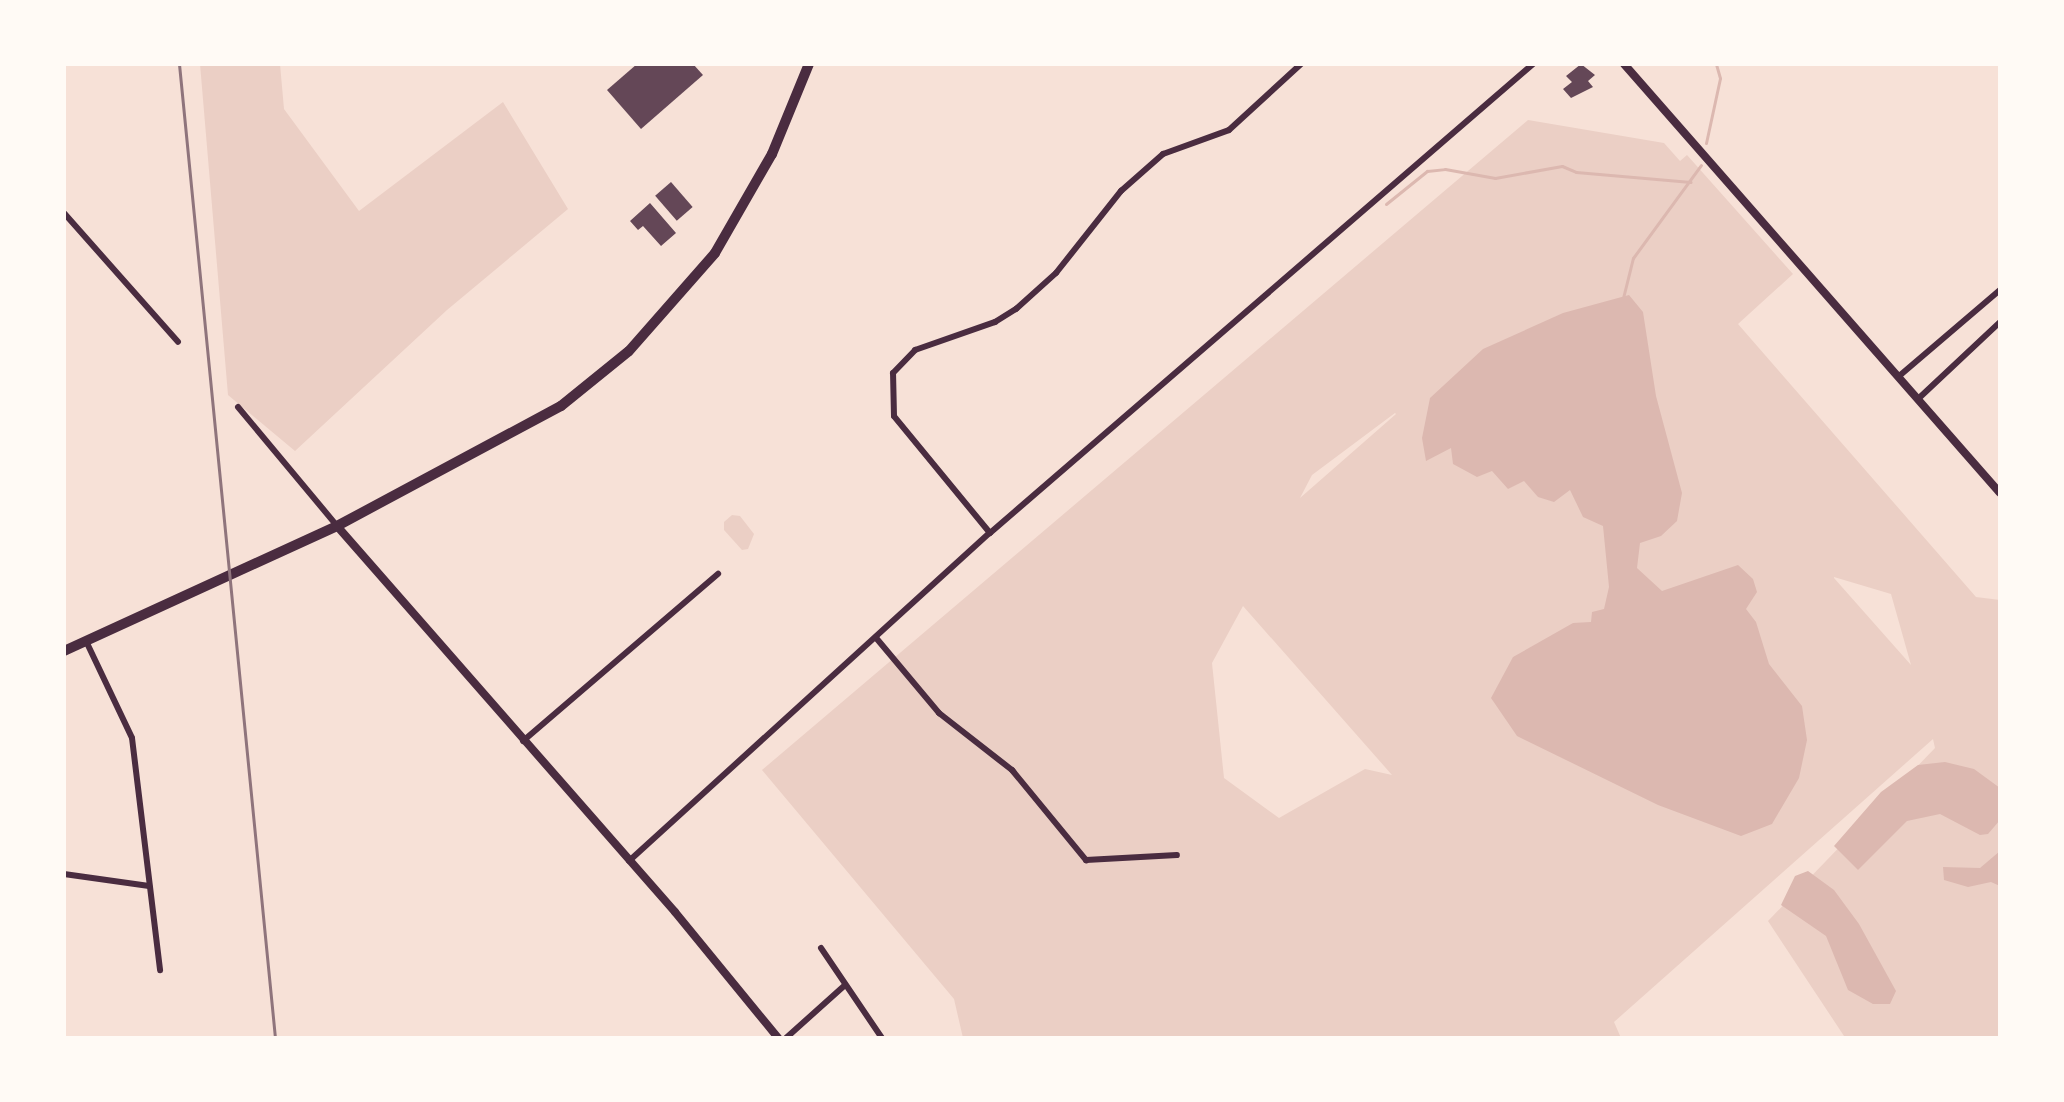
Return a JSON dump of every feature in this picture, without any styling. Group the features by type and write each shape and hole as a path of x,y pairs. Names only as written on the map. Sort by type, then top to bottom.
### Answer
{"main road":[{"path":"64,651 337,526 543,418 629,351 715,253 738,217 809,64"}],"street":[{"path":"990,533 894,416 893,373 915,350 995,322 1016,309 1056,273 1121,191 1163,154 1229,130 1301,64"},
{"path":"629,861 877,639 990,533 1533,64"},
{"path":"1624,64 2000,493"},
{"path":"64,213 178,342"},
{"path":"1898,377 2000,290"},
{"path":"1918,399 2000,322"},
{"path":"238,407 778,1038"},
{"path":"523,741 718,574"},
{"path":"877,639 939,713 1012,770 1086,860 1177,855"},
{"path":"86,641 132,738 160,970"},
{"path":"64,874 149,886"},
{"path":"821,948 882,1038"},
{"path":"786,1038 845,985"}],"shaded area":[{"path":"200,64 280,64 284,109 359,211 503,102 568,209 447,310 295,451 228,395"},
{"path":"1528,120 1664,143 1680,161 1687,155 1793,274 1738,324 1976,597 2000,600 2000,1038 1844,1036 1768,921 1935,748 1933,739 1614,1022 1621,1038 963,1038 954,999 762,770","holes":["1396,414 1300,498 1312,475","1834,578 1891,594 1911,665","1243,606 1392,775 1365,769 1279,818 1224,778 1212,663"]},
{"path":"1629,295 1643,312 1656,396 1682,493 1677,521 1661,536 1640,543 1637,568 1662,591 1738,565 1753,579 1757,592 1746,609 1756,622 1769,664 1802,706 1807,740 1799,778 1772,824 1741,836 1658,805 1517,736 1491,698 1513,657 1573,623 1591,622 1592,612 1604,609 1609,587 1603,526 1583,517 1570,490 1554,502 1538,497 1524,481 1508,489 1492,471 1477,477 1453,464 1451,448 1426,461 1422,438 1430,398 1483,349 1563,313"},
{"path":"732,515 740,516 754,534 748,549 742,550 724,530 724,522"},
{"path":"1945,762 1974,769 2000,788 2000,820 1988,834 1980,835 1940,814 1907,821 1858,870 1834,846 1881,792 1918,765"},
{"path":"2000,851 2000,886 1991,882 1968,887 1944,880 1943,867 1980,868"},
{"path":"1808,871 1834,890 1859,924 1896,991 1890,1004 1873,1004 1848,990 1826,936 1781,905 1795,876"}],"building":[{"path":"637,64 693,64 703,75 641,129 607,90"},
{"path":"1581,64 1595,75 1588,81 1593,87 1571,98 1563,89 1572,82 1566,76"},
{"path":"671,182 693,207 677,221 655,196"},
{"path":"650,203 676,233 661,246 643,226 638,230 630,221"}],"waterway":[{"path":"1706,143 1720,78 1716,64"},
{"path":"1623,298 1633,258 1701,165"},
{"path":"1386,204 1427,171 1445,169 1495,178 1562,166 1576,172 1691,182"}],"railway":[{"path":"179,64 275,1038"}]}
